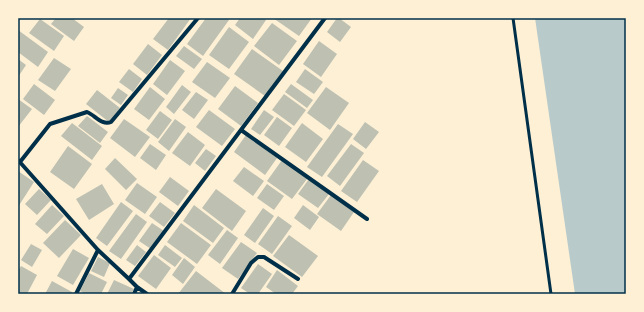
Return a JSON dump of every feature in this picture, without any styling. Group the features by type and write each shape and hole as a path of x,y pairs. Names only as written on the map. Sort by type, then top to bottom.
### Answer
{"street":[{"path":"147,294 137,287 98,250 19,161 51,124 87,112 105,124 109,124 198,18"},
{"path":"130,279 325,18"},
{"path":"241,130 367,219"},
{"path":"76,294 98,250"},
{"path":"232,294 251,263 258,257 264,257 298,279"},
{"path":"134,294 137,287"}],"lane":[{"path":"513,18 551,294"}],"shaded area":[{"path":"535,18 626,18 626,294 575,294"}],"building":[{"path":"56,18 72,18 84,27 74,41 51,24"},
{"path":"169,18 191,18 168,50 153,39"},
{"path":"206,18 227,18 229,20 203,56 187,44"},
{"path":"240,18 264,18 266,20 253,39 235,25"},
{"path":"273,18 312,18 299,36"},
{"path":"337,18 351,27 340,42 327,32"},
{"path":"40,19 64,36 54,51 29,33"},
{"path":"272,23 297,41 279,65 254,46"},
{"path":"229,27 249,42 229,69 209,55"},
{"path":"18,30 48,52 38,67 18,52"},
{"path":"319,41 337,54 321,77 303,64"},
{"path":"148,44 162,55 147,75 133,64"},
{"path":"184,46 202,59 194,69 176,56"},
{"path":"252,49 283,71 265,96 234,74"},
{"path":"54,58 71,69 55,91 38,80"},
{"path":"18,59 26,65 18,77"},
{"path":"170,60 185,71 167,95 153,84"},
{"path":"207,62 230,78 215,98 192,82"},
{"path":"129,69 142,79 133,92 119,82"},
{"path":"305,69 323,82 314,94 296,82"},
{"path":"34,84 55,100 44,115 23,99"},
{"path":"291,84 313,100 307,108 285,92"},
{"path":"182,85 191,92 174,114 166,107"},
{"path":"235,86 258,103 241,126 218,109"},
{"path":"150,87 165,99 149,120 134,109"},
{"path":"326,87 349,103 330,130 307,113"},
{"path":"118,88 128,95 121,105 111,98"},
{"path":"97,90 120,108 109,122 86,104"},
{"path":"196,92 208,100 194,119 182,110"},
{"path":"284,94 306,110 294,126 272,110"},
{"path":"18,99 32,109 18,127"},
{"path":"209,110 235,129 222,146 196,127"},
{"path":"264,110 274,117 260,135 251,129"},
{"path":"160,111 172,120 158,139 146,130"},
{"path":"87,116 108,132 100,143 78,126"},
{"path":"277,117 292,128 279,146 264,135"},
{"path":"124,119 150,137 135,157 110,138"},
{"path":"175,119 186,127 169,151 158,142"},
{"path":"365,122 379,132 366,149 353,139"},
{"path":"72,123 102,146 92,160 61,136"},
{"path":"302,123 323,139 306,162 285,147"},
{"path":"338,124 353,134 322,177 307,167"},
{"path":"188,132 205,145 190,166 172,153"},
{"path":"246,135 277,158 265,175 234,152"},
{"path":"150,144 166,155 156,170 140,158"},
{"path":"351,144 364,153 340,186 327,176"},
{"path":"68,146 92,164 74,189 50,172"},
{"path":"206,149 216,156 205,171 195,163"},
{"path":"115,158 137,179 126,190 105,169"},
{"path":"282,160 307,179 292,199 267,181"},
{"path":"363,160 379,171 357,202 341,191"},
{"path":"244,167 264,181 253,196 233,181"},
{"path":"18,171 34,182 18,207"},
{"path":"170,177 189,191 178,206 159,192"},
{"path":"309,179 329,194 318,208 298,194"},
{"path":"137,183 157,197 145,214 125,200"},
{"path":"102,184 114,204 89,220 76,199"},
{"path":"267,184 284,196 274,210 257,198"},
{"path":"39,189 51,200 37,215 25,204"},
{"path":"216,189 246,211 232,231 202,208"},
{"path":"331,195 354,212 341,231 317,214"},
{"path":"121,202 133,211 107,246 96,238"},
{"path":"160,202 175,213 164,227 149,216"},
{"path":"52,205 64,216 47,234 35,224"},
{"path":"194,205 224,228 213,243 183,221"},
{"path":"303,205 319,217 310,230 294,218"},
{"path":"263,208 274,216 255,243 244,235"},
{"path":"136,214 147,222 121,259 109,251"},
{"path":"278,216 292,226 272,254 258,244"},
{"path":"65,220 81,235 59,258 43,243"},
{"path":"152,223 164,231 151,249 139,241"},
{"path":"181,223 211,245 197,264 167,242"},
{"path":"227,230 238,238 220,264 208,255"},
{"path":"289,235 318,256 302,277 273,256"},
{"path":"241,242 257,253 238,279 222,268"},
{"path":"31,244 42,250 32,267 21,260"},
{"path":"137,245 146,252 135,266 126,260"},
{"path":"165,245 182,258 175,267 158,255"},
{"path":"73,249 89,258 73,285 57,276"},
{"path":"154,255 171,268 156,289 138,276"},
{"path":"98,257 110,263 104,277 91,271"},
{"path":"184,258 195,267 183,284 172,275"},
{"path":"258,264 272,274 258,294 250,294 241,288"},
{"path":"21,266 37,275 27,294 18,293 18,271"},
{"path":"277,270 298,286 292,294 276,294 266,287"},
{"path":"196,271 226,294 178,294"},
{"path":"89,273 107,282 101,294 86,294 80,291"},
{"path":"114,280 134,289 131,294 107,294"},
{"path":"52,281 72,292 71,294 45,294"}]}
